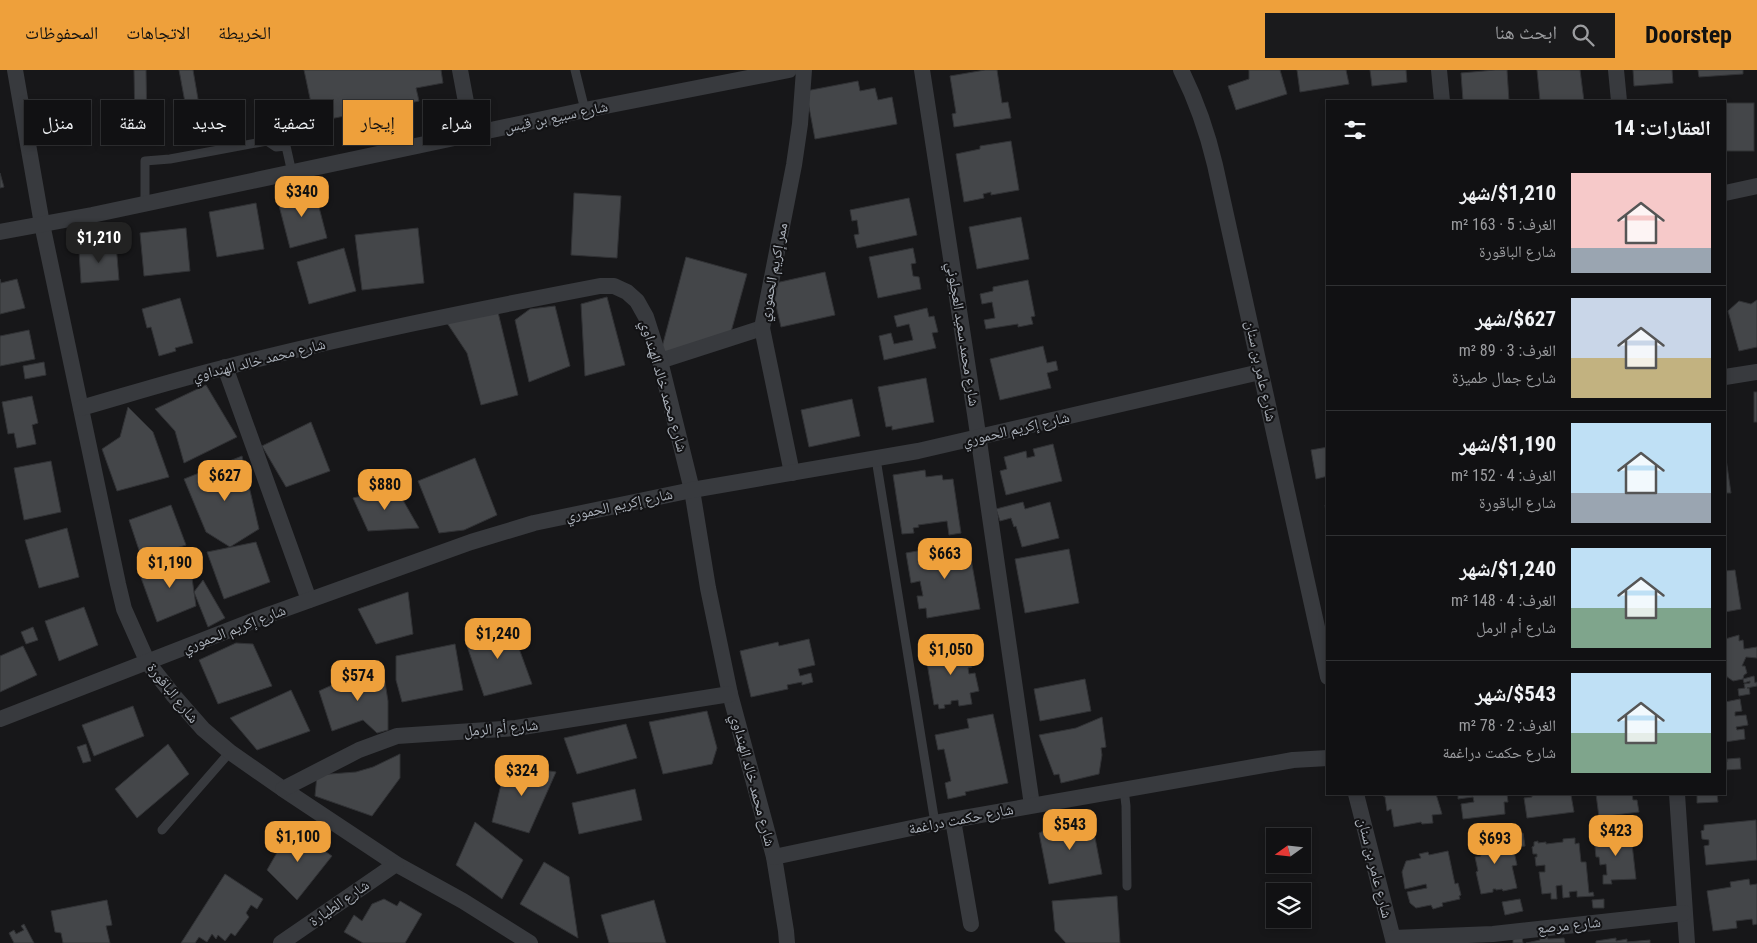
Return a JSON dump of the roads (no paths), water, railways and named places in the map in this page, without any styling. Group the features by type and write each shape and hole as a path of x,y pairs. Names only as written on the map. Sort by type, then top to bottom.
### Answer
{"street":[{"name":"شارع الباقورة","path":"15,70 42,224 124,609 148,663 203,729 230,752 282,789 396,864 462,901 530,943"},
{"path":"460,70 466,100"},
{"name":"شارع سبيع بن قيس","path":"490,130 789,70"},
{"name":"ممر إكريم الحموري","path":"792,473 762,328 794,165 800,124 804,70"},
{"name":"شارع محمد سعيد العجلوني","path":"922,70 1032,806"},
{"name":"شارع عامر بن سنان","path":"1180,70 1193,94 1205,126 1326,668"},
{"path":"1439,70 1442,100"},
{"path":"1616,70 1619,100"},
{"name":"شارع سبيع بن قيس","path":"0,232 145,204 423,144"},
{"path":"1726,193 1757,186"},
{"name":"شارع محمد خالد الهنداوي","path":"81,408 226,367 325,342 459,313 600,286 614,286 627,292 637,301 646,317 660,361 692,490 708,588 730,694 774,857"},
{"path":"660,361 762,328"},
{"path":"226,367 309,600"},
{"name":"شارع إكريم الحموري","path":"0,719 309,600 498,533 534,523 692,490 876,459 1260,372"},
{"path":"1726,377 1757,372"},
{"name":"شارع أم الرمل","path":"282,789 359,750 397,736 516,728 730,694"},
{"name":"شارع حكمت دراغمة","path":"774,857 935,823 1124,789 1293,760 1326,758"},
{"name":"شارع عامر بن سنان","path":"1356,795 1393,941"},
{"path":"1677,795 1687,943"},
{"path":"953,820 971,924"},
{"path":"774,857 787,943"},
{"name":"شارع الطيارة","path":"281,943 396,864"},
{"name":"شارع مرصع","path":"1393,941 1494,938 1684,913"}],"lane":[{"path":"575,70 585,110"},
{"path":"145,204 145,161 170,160 267,141 276,148 286,146 292,172"},
{"path":"876,459 935,823"},
{"path":"162,830 230,752"},
{"path":"1124,789 1127,886"}]}
